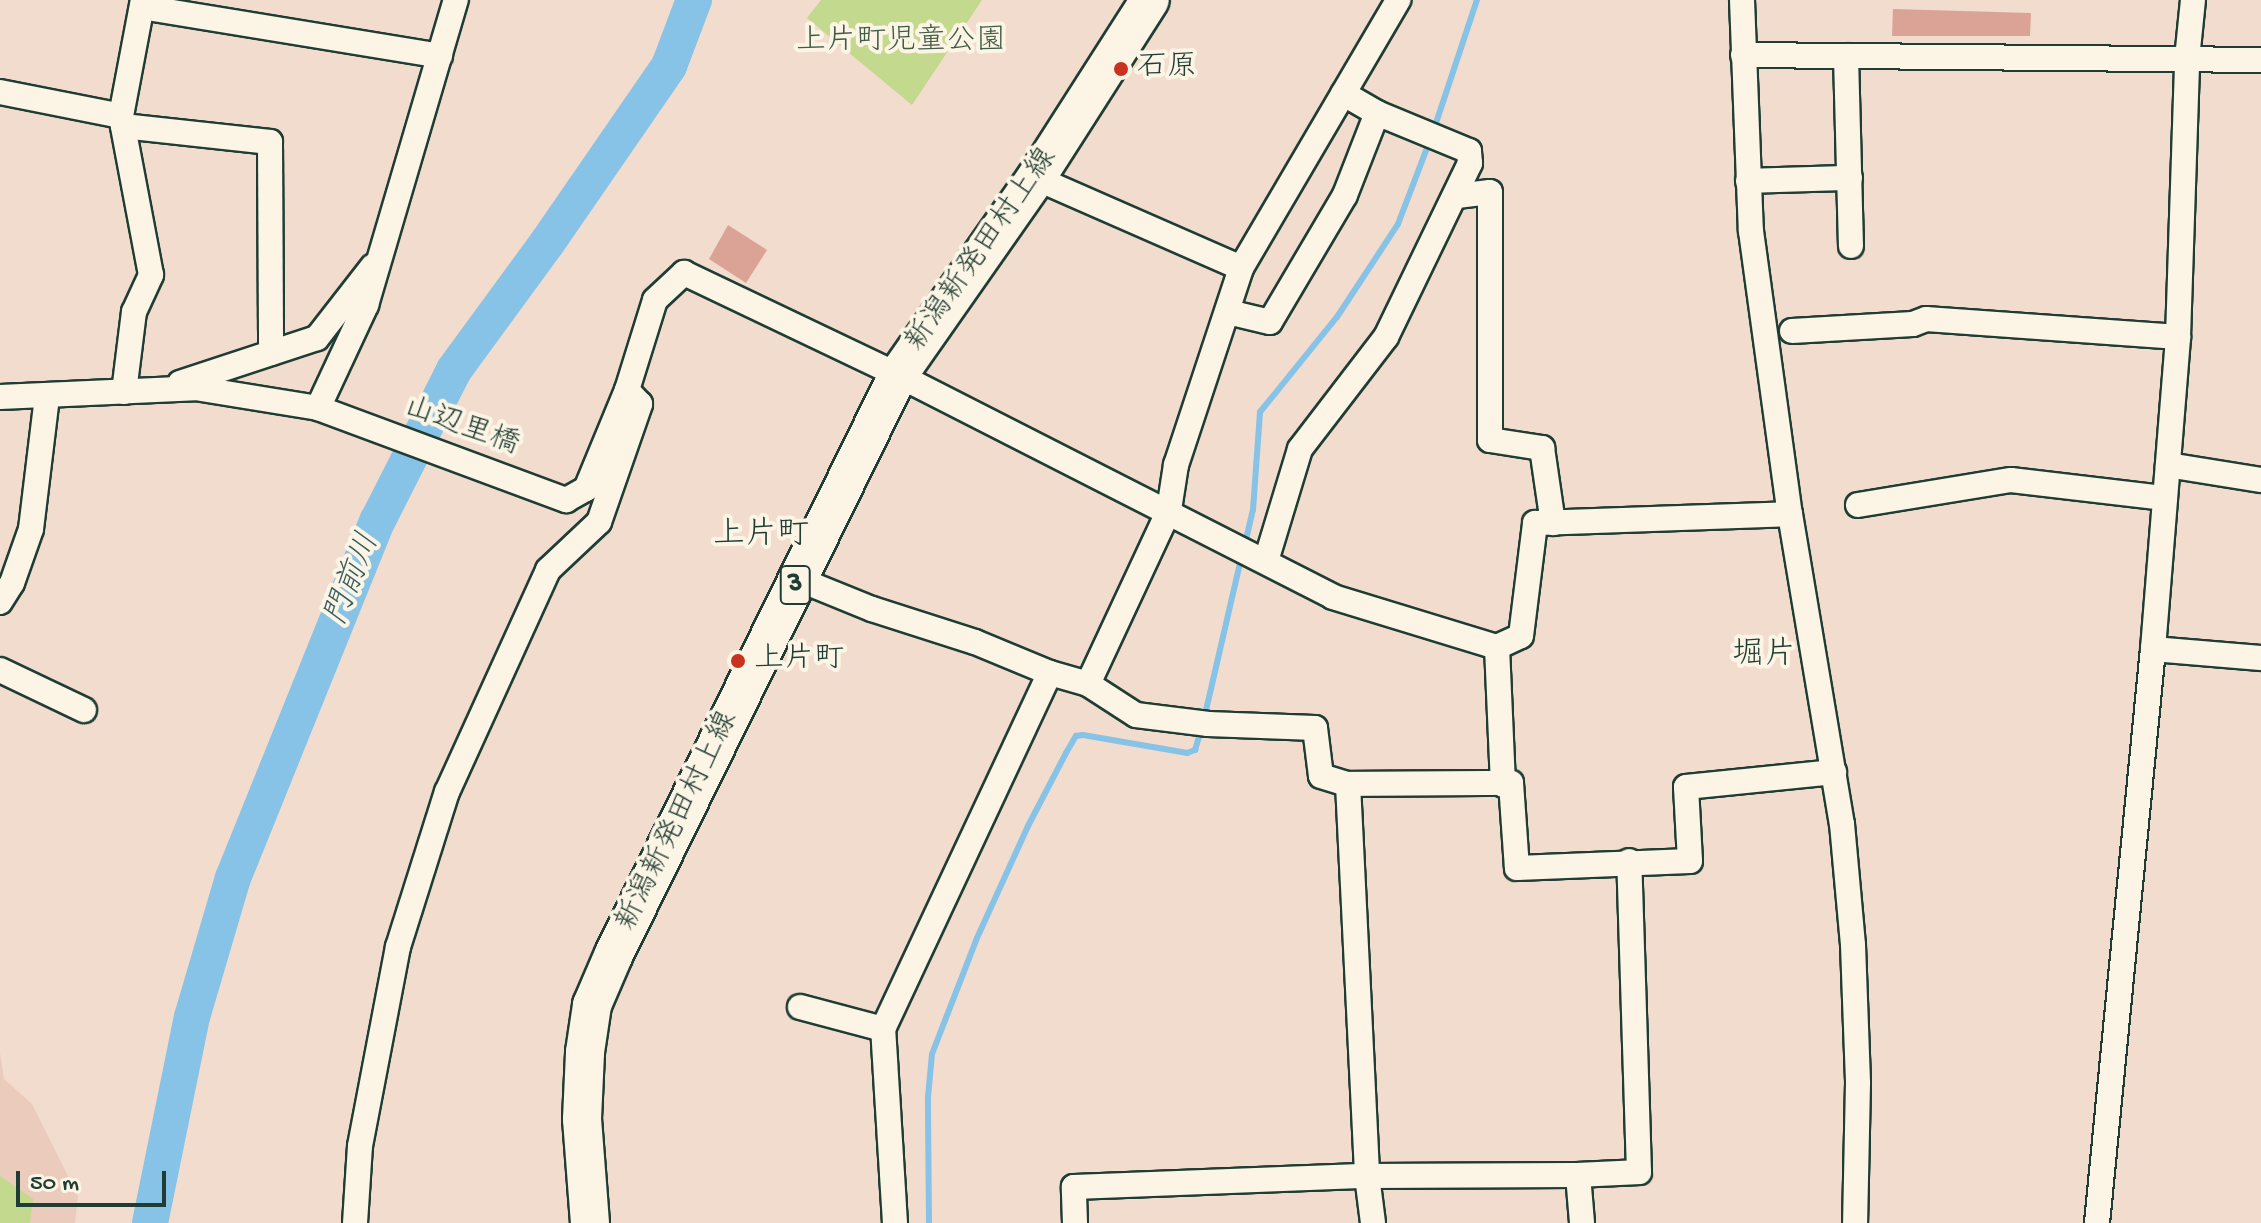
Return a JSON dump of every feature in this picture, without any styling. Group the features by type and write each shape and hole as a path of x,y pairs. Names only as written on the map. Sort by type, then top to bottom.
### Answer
{"main road":[{"name":"新潟新発田村上線","path":"590,1223 582,1119 585,1052 592,1005 898,375 1036,178 1150,0"}],"street":[{"path":"326,411 366,305 456,0"},
{"path":"1088,684 1169,510 1176,465 1241,268 1398,0"},
{"path":"1742,0 1748,181 1765,349 1834,772 1853,945 1858,1083 1855,1223"},
{"path":"2097,1223 2168,465 2178,337 2187,59 2193,0"},
{"path":"124,392 134,312 151,275 122,121 143,4 440,56"},
{"path":"1743,55 2261,60"},
{"path":"1846,56 1851,246"},
{"path":"0,92 122,121 270,142 271,353"},
{"path":"1266,561 1300,449 1317,422 1386,337 1457,196 1470,163 1469,151 1377,113 1343,93"},
{"path":"1228,312 1270,322 1345,195 1377,113"},
{"path":"1036,178 1241,268"},
{"path":"1748,181 1850,178"},
{"path":"1457,196 1490,192 1490,440 1542,448 1553,523"},
{"path":"0,397 159,390 317,338 381,255"},
{"path":"355,1223 360,1146 398,947 447,792 548,570 599,522 640,404 627,390 655,300 684,273 1169,510 1333,597 1497,647 1521,636 1535,523 1790,514"},
{"path":"1792,331 1913,324 1926,319 2178,337"},
{"name":"山辺里橋","path":"159,390 195,388 326,411 566,500 586,489 627,390"},
{"path":"0,602 12,583 31,529 47,397"},
{"path":"2168,465 2261,480"},
{"path":"1858,505 2011,480 2165,498"},
{"path":"798,579 872,609 975,642 1050,673 1088,684 1136,715 1208,724 1315,728 1321,776 1348,784 1511,783 1517,868 1629,861 1690,861 1686,787 1834,772"},
{"path":"1497,647 1503,785"},
{"path":"2153,649 2261,658"},
{"path":"0,670 84,710"},
{"path":"895,1223 883,1029 1050,673"},
{"path":"1348,784 1367,1176 1373,1223"},
{"path":"1075,1223 1074,1187 1367,1176 1639,1172 1629,861"},
{"path":"800,1007 883,1029"},
{"path":"1578,1175 1582,1223"}],"shaded area":[{"path":"0,1053 4,1079 32,1104 78,1196 75,1223 0,1223"}],"green space":[{"name":"上片町児童公園","path":"821,0 982,0 912,105 807,18"},
{"path":"0,1176 33,1199 30,1223 0,1223"}],"building":[{"path":"1893,9 2031,13 2030,36 1892,36"},
{"path":"728,225 767,250 746,283 709,259"}],"waterway":[{"name":"門前川","path":"150,1223 192,1017 233,878 378,520 454,370 547,243 669,66 694,0"},
{"path":"1434,129 1477,0"},
{"path":"1245,544 1253,510 1260,412 1337,317 1398,224 1430,140"},
{"path":"1204,719 1242,555"},
{"path":"929,1223 928,1097 932,1054 977,938 1028,826 1066,753 1076,736 1083,735 1187,753 1195,750 1201,730"}],"place":[{"name":"石原","path":"1121,69"},
{"name":"上片町","path":"738,661"}],"district":[{"name":"上片町","path":"761,536"},
{"name":"堀片","path":"1764,656"}]}
